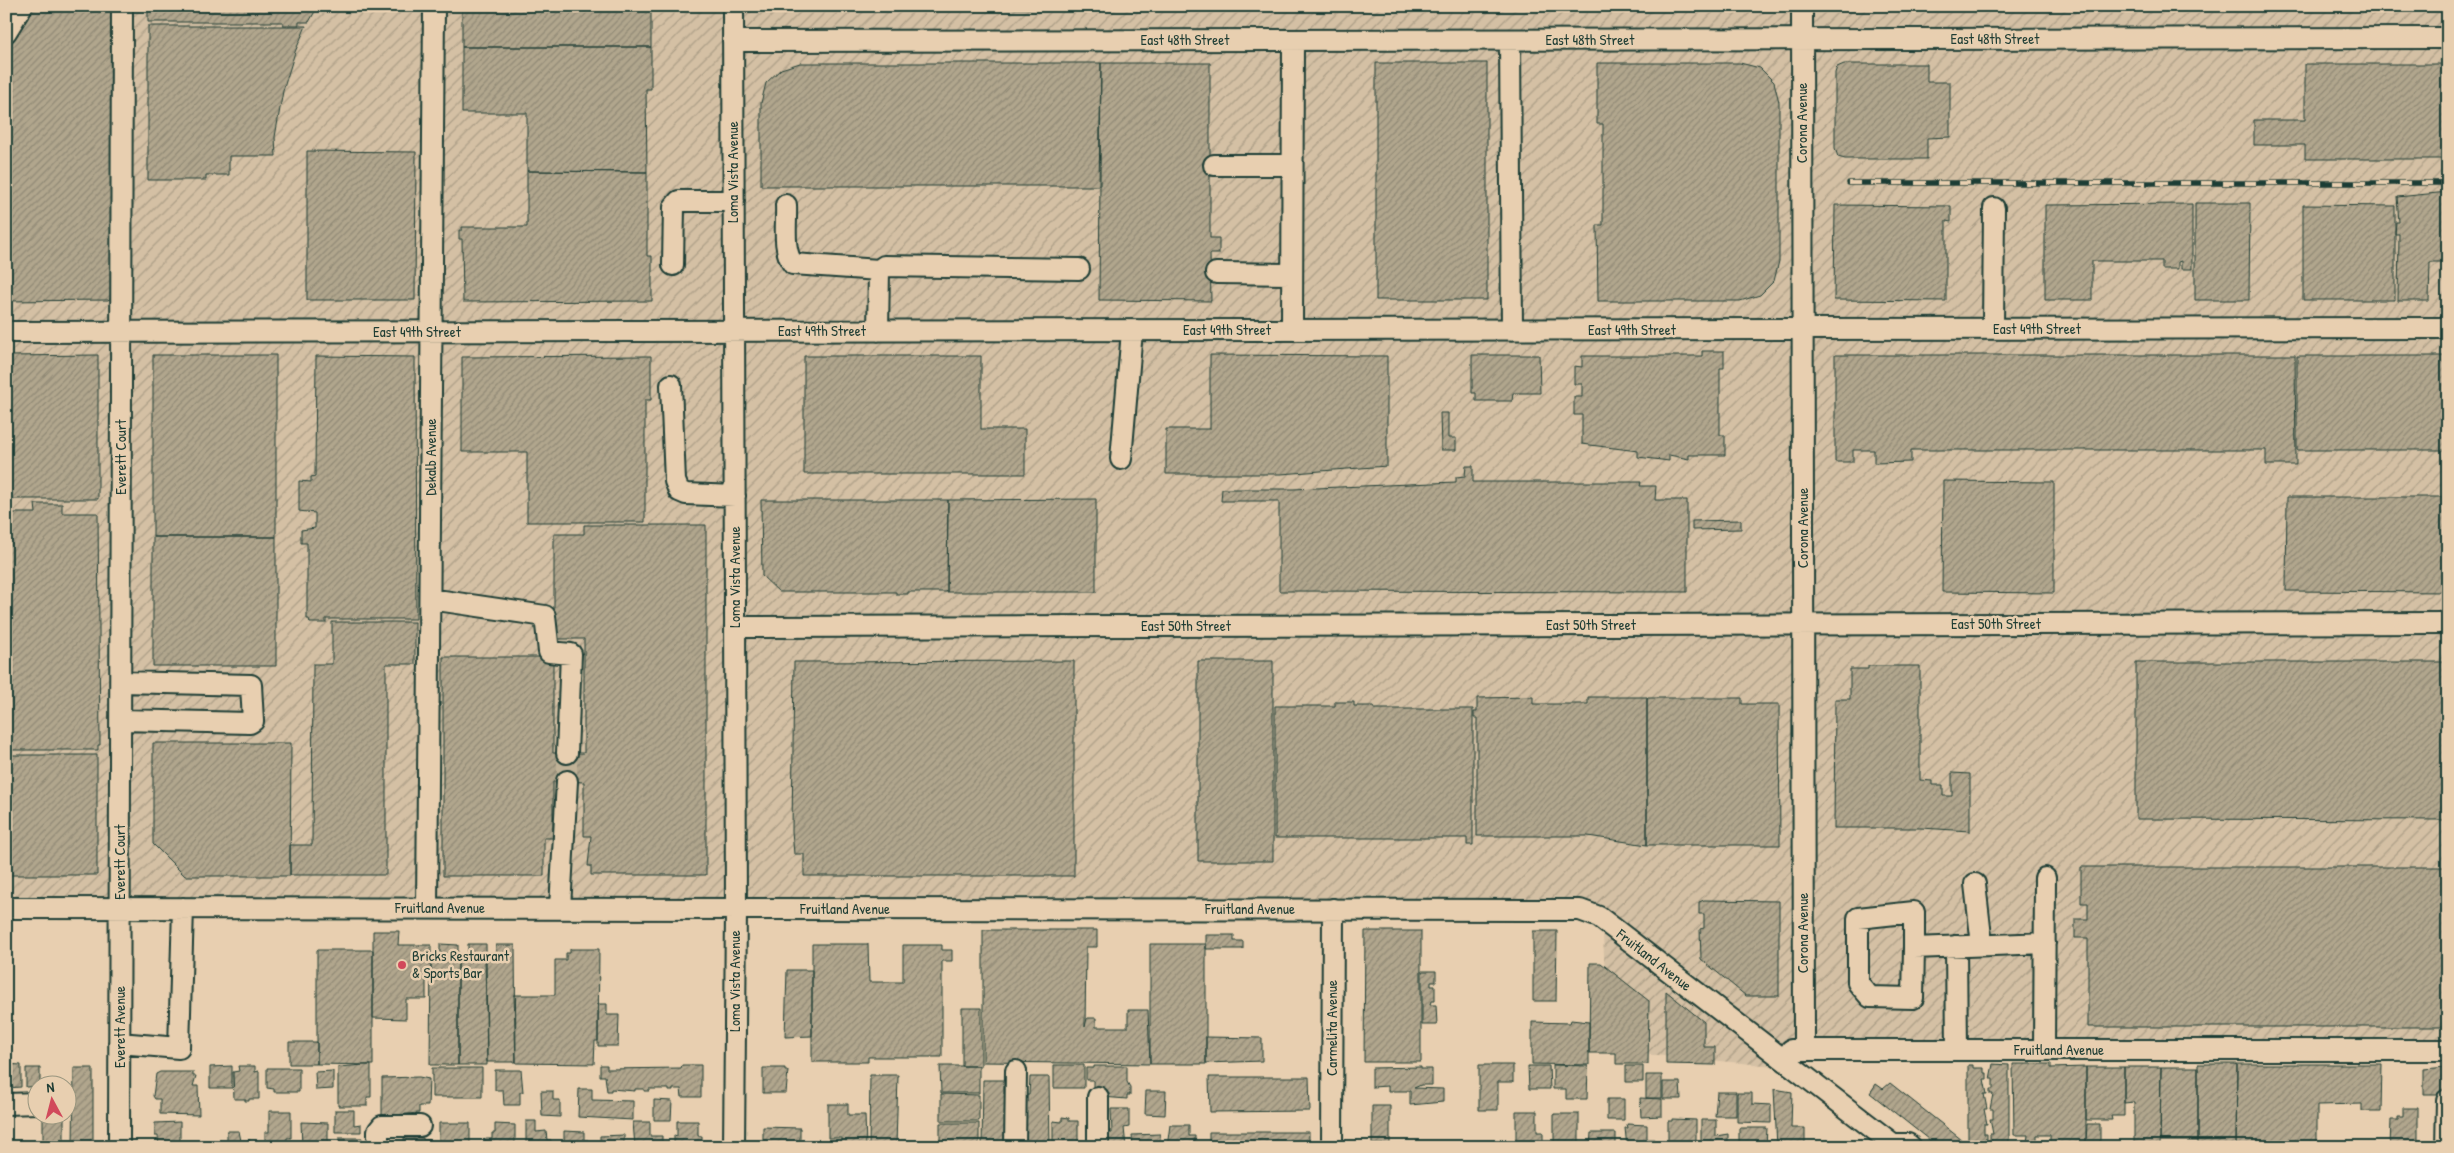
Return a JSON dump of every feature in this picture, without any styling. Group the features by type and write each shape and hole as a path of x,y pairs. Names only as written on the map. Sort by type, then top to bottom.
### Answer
{"street":[{"path":"6,32 22,6"},
{"name":"Everett Court","path":"120,908 122,6"},
{"name":"Dekalb Avenue","path":"427,908 434,6"},
{"name":"Loma Vista Avenue","path":"733,6 736,908 734,1147"},
{"name":"Corona Avenue","path":"1802,6 1804,1050"},
{"name":"East 48th Street","path":"733,41 2448,38"},
{"path":"1292,330 1293,40"},
{"path":"1510,40 1512,330"},
{"path":"1214,165 1292,165"},
{"path":"673,265 674,207 680,201 734,201"},
{"path":"786,205 787,244 789,258 793,264 879,270 884,266 1079,269"},
{"path":"1993,329 1994,208"},
{"path":"878,331 879,270"},
{"path":"1216,273 1292,274"},
{"name":"East 49th Street","path":"6,332 2448,328"},
{"path":"1120,459 1132,331"},
{"path":"672,385 675,481 679,491 686,494 734,496"},
{"path":"430,599 545,616 549,652 571,654 567,753"},
{"name":"East 50th Street","path":"735,626 2448,623"},
{"path":"121,682 251,685 253,721 250,723 121,720"},
{"path":"560,908 567,781"},
{"path":"2044,1050 2045,878"},
{"path":"1975,884 1982,945"},
{"name":"Fruitland Avenue","path":"6,908 1573,909 1599,917 1772,1050 2448,1050"},
{"name":"Everett Avenue","path":"119,1147 120,908"},
{"path":"120,1043 178,1048 183,908"},
{"name":"Carmelita Avenue","path":"1332,1147 1333,909"},
{"path":"1914,912 1914,948 1913,998 1870,996 1858,983 1858,918 1914,912"},
{"path":"1914,948 2045,943"},
{"path":"1956,946 1957,1050"},
{"path":"1772,1050 1899,1146"},
{"path":"1015,1147 1016,1071"},
{"path":"1098,1097 1098,1147"},
{"path":"2446,1147 2447,1100"},
{"path":"6,1104 28,1103"},
{"path":"378,1147 378,1131 382,1126 420,1126"}],"shaded area":[{"path":"6,6 2448,6 2448,1055 1813,1050 1796,1068 1609,1051 1602,916 6,910"}],"building":[{"path":"32,6 112,6 112,279 111,298 108,300 6,301 6,53"},
{"path":"148,6 318,6 309,22 299,22 299,25 283,25 283,22 148,22"},
{"path":"462,6 651,6 651,47 462,47"},
{"path":"864,6 1043,6 1043,9 864,8"},
{"path":"1071,6 1352,6 1353,9 1071,8"},
{"path":"1352,6 1506,6 1506,8"},
{"path":"1837,6 1964,6 1964,7 1840,8"},
{"path":"1967,6 2077,6 2077,8 1967,8"},
{"path":"2226,6 2392,6 2392,8 2226,8"},
{"path":"148,26 306,26 295,52 283,91 275,137 276,156 229,156 229,175 206,175 206,180 148,180"},
{"path":"462,47 651,47 651,89 646,89 647,172 527,171 527,113 462,113"},
{"path":"800,63 1101,63 1099,186 761,186 761,103 766,83 781,69"},
{"path":"1101,63 1210,63 1210,238 1219,238 1219,254 1210,254 1211,301 1099,300"},
{"path":"1376,63 1487,63 1487,300 1376,300"},
{"path":"1597,63 1740,63 1760,68 1774,82 1779,102 1779,261 1774,281 1760,295 1740,301 1598,301 1597,225 1603,225 1603,124 1597,124"},
{"path":"1844,64 1927,64 1927,82 1950,82 1950,137 1927,138 1927,159 1845,159 1838,157 1835,148 1835,73 1837,67"},
{"path":"2305,64 2448,64 2448,159 2305,159 2305,145 2254,145 2254,120 2305,120"},
{"path":"307,151 416,152 415,300 307,300"},
{"path":"527,171 647,172 647,256 652,256 652,301 463,302 462,239 459,239 459,230 462,230 462,227 527,227"},
{"path":"2448,192 2448,262 2430,262 2429,301 2398,301 2399,234 2395,234 2396,222 2399,222 2397,197"},
{"path":"2195,203 2250,203 2249,300 2195,300"},
{"path":"2192,204 2192,269 2181,269 2181,261 2178,262 2178,269 2162,269 2162,261 2092,261 2092,300 2045,300 2045,205"},
{"path":"1835,205 1951,206 1951,222 1946,221 1946,301 1834,300"},
{"path":"2303,205 2395,206 2395,300 2303,300"},
{"path":"1702,351 1724,351 1724,368 1720,368 1720,435 1725,435 1725,455 1689,455 1689,459 1669,455 1669,461 1638,457 1638,451 1582,444 1582,415 1574,415 1574,397 1582,397 1582,384 1574,384 1574,366 1582,367 1582,356 1702,356"},
{"path":"98,355 98,499 6,499 6,356"},
{"path":"153,355 276,355 276,537 153,537"},
{"path":"1210,355 1387,356 1387,466 1281,474 1166,474 1166,429 1210,429"},
{"path":"1472,355 1539,355 1540,393 1513,393 1512,401 1476,401 1476,393 1472,393"},
{"path":"1835,355 2295,355 2296,465 2266,465 2266,450 1911,450 1911,462 1874,463 1874,450 1853,450 1853,462 1835,462"},
{"path":"316,356 415,357 416,619 326,619 326,623 310,623 309,619 307,619 307,543 301,543 301,530 315,528 315,513 299,511 299,481 311,482 311,477 315,476"},
{"path":"651,356 651,400 645,400 645,522 527,522 527,452 462,452 462,357"},
{"path":"804,356 981,356 981,429 1025,429 1025,474 804,474"},
{"path":"2297,356 2448,356 2448,450 2297,450"},
{"path":"1440,413 1448,413 1448,438 1456,438 1456,450 1441,450"},
{"path":"1466,466 1473,466 1473,482 1641,482 1640,486 1656,486 1655,500 1687,500 1687,592 1279,591 1279,501 1221,501 1222,489 1293,489 1456,482 1456,477 1465,476"},
{"path":"1943,481 2054,482 2054,593 1942,592"},
{"path":"2287,497 2448,497 2448,592 2286,591"},
{"path":"1096,499 1096,592 947,592 948,500"},
{"path":"761,500 948,500 947,592 908,592 908,594 896,594 896,592 779,592 762,576"},
{"path":"35,504 62,504 62,513 98,513 100,745 98,745 98,750 6,750 6,513 36,513"},
{"path":"1741,520 1741,529 1692,530 1692,521"},
{"path":"584,525 706,525 706,875 591,875 591,866 588,866 591,836 584,836 584,782 567,781 553,782 553,838 544,838 544,876 443,876 443,657 553,657 553,753 584,753 584,639 554,639 554,534 584,534"},
{"path":"153,537 276,537 276,666 153,666"},
{"path":"332,622 415,622 415,664 386,664 386,875 290,875 290,845 312,845 313,664 332,664"},
{"path":"1074,661 1074,876 804,876 804,854 794,854 792,831 794,662"},
{"path":"1198,661 1273,661 1273,861 1198,861"},
{"path":"2136,662 2448,662 2448,820 2136,819"},
{"path":"1868,666 1920,666 1920,780 1932,781 1932,785 1943,785 1943,796 1952,796 1952,773 1970,774 1970,831 1921,828 1834,828 1835,699 1850,699 1850,669 1868,669"},
{"path":"1533,697 1533,704 1588,704 1588,697 1647,697 1647,845 1588,836 1477,836 1477,718 1474,718 1474,712 1477,712 1477,698"},
{"path":"1647,698 1742,698 1742,704 1779,704 1780,845 1647,845"},
{"path":"1335,702 1354,702 1354,706 1374,706 1374,709 1473,709 1473,845 1467,845 1467,838 1275,838 1275,706 1335,706"},
{"path":"153,743 291,743 290,876 185,876 153,844"},
{"path":"6,755 97,755 97,875 6,875"},
{"path":"2081,867 2448,867 2448,1027 2088,1027 2088,938 2075,938 2075,919 2088,919 2088,903 2081,903"},
{"path":"1704,900 1779,901 1779,996 1746,996 1701,959 1700,929 1704,928 1704,914 1699,914 1699,902"},
{"path":"983,930 1097,930 1097,947 1086,947 1085,1027 1087,1018 1096,1018 1096,1027 1128,1027 1128,1010 1148,1010 1150,1064 983,1062"},
{"name":"Bricks Restaurant & Sports Bar","path":"373,931 399,931 398,945 431,945 431,979 426,979 426,999 406,999 406,1019 373,1018"},
{"path":"1365,931 1421,931 1421,1062 1364,1062"},
{"path":"1533,931 1557,931 1556,1001 1533,1001"},
{"path":"1206,935 1234,935 1234,941 1243,941 1243,949 1206,949"},
{"path":"440,944 458,945 458,1065 430,1065 431,955 440,955"},
{"path":"468,944 486,944 487,1065 458,1065 458,955 468,955"},
{"path":"812,944 868,944 869,982 903,982 903,945 942,945 942,950 952,950 952,961 942,961 942,1057 868,1057 868,1062 812,1062"},
{"path":"1150,944 1206,944 1206,1064 1150,1064"},
{"path":"496,945 515,945 516,1062 487,1062 485,955 496,956"},
{"path":"570,949 599,949 598,1041 595,1041 594,1064 516,1063 514,995 555,995 555,960 566,960 566,953 570,953"},
{"path":"317,950 373,950 373,1065 317,1064"},
{"path":"1590,963 1601,963 1649,1001 1648,1064 1616,1064 1616,1053 1589,1053"},
{"path":"787,970 812,970 812,1036 785,1037"},
{"path":"1422,971 1436,971 1436,982 1431,982 1431,986 1435,986 1435,1001 1431,1001 1430,1005 1436,1005 1437,1025 1422,1025"},
{"path":"1666,991 1704,1022 1704,1047 1715,1047 1715,1065 1666,1064"},
{"path":"598,1004 607,1004 607,1015 619,1015 618,1046 598,1046"},
{"path":"962,1008 981,1008 981,1066 962,1066"},
{"path":"1571,1020 1589,1022 1589,1065 1532,1064 1532,1022 1570,1023"},
{"path":"1206,1037 1262,1038 1262,1061 1206,1063"},
{"path":"289,1042 317,1042 317,1064 289,1064"},
{"path":"6,1064 21,1065 21,1087 6,1088"},
{"path":"1993,1064 2009,1065 2009,1147 1992,1147 1992,1140 1990,1140 1990,1134 1993,1134 1990,1119 1993,1119 1993,1109 1990,1109 1993,1094 1990,1094 1990,1089 1993,1089 1993,1079 1990,1079"},
{"path":"2013,1064 2051,1064 2051,1068 2086,1067 2086,1147 2050,1147 2050,1135 2037,1135 2037,1142 2027,1142 2028,1135 2014,1135"},
{"path":"2198,1064 2237,1064 2236,1147 2198,1147"},
{"path":"2237,1064 2382,1064 2381,1111 2362,1111 2362,1104 2317,1105 2317,1147 2236,1147"},
{"path":"371,1065 371,1097 367,1097 367,1106 338,1106 338,1067"},
{"path":"600,1065 607,1065 607,1069 681,1068 682,1065 701,1065 701,1097 682,1097 681,1089 669,1091 669,1089 649,1089 649,1091 644,1091 644,1089 635,1089 635,1091 611,1089 611,1091 607,1091 605,1076 600,1076"},
{"path":"1054,1065 1084,1065 1084,1088 1054,1088"},
{"path":"1479,1065 1513,1065 1513,1082 1498,1082 1498,1110 1479,1110"},
{"path":"1553,1065 1588,1066 1587,1099 1566,1099 1566,1089 1553,1089"},
{"path":"1968,1065 1973,1065 1973,1068 1984,1068 1984,1073 1987,1073 1987,1079 1984,1079 1987,1109 1984,1109 1987,1124 1984,1124 1984,1134 1987,1134 1987,1139 1984,1139 1984,1147 1938,1147 1870,1093 1876,1084 1883,1089 1890,1083 1962,1140 1968,1140"},
{"path":"232,1066 232,1088 210,1088 210,1067"},
{"path":"238,1066 255,1066 255,1072 259,1071 259,1099 245,1101 245,1099 234,1099 233,1072 239,1071"},
{"path":"940,1066 979,1066 979,1093 941,1093"},
{"path":"1094,1066 1127,1066 1127,1082 1130,1087 1130,1095 1127,1095 1127,1099 1102,1097 1102,1088 1093,1088 1093,1080 1086,1080 1086,1068 1094,1068"},
{"path":"1528,1066 1549,1066 1550,1089 1529,1089"},
{"path":"1626,1066 1643,1066 1643,1082 1626,1082"},
{"path":"1421,1067 1421,1069 1432,1069 1432,1085 1421,1085 1414,1088 1443,1089 1443,1102 1410,1105 1410,1091 1388,1091 1388,1086 1372,1087 1372,1068"},
{"path":"2086,1067 2124,1067 2124,1116 2111,1116 2112,1120 2086,1120"},
{"path":"2124,1067 2161,1067 2160,1147 2134,1147 2134,1102 2124,1103"},
{"path":"2161,1067 2198,1067 2198,1141 2160,1141"},
{"path":"26,1068 40,1068 40,1076 28,1076 28,1087 26,1087"},
{"path":"74,1068 93,1068 93,1147 73,1147 73,1126 78,1126 78,1076 74,1076"},
{"path":"267,1068 299,1068 299,1092 274,1092 274,1089 267,1088"},
{"path":"432,1068 482,1068 482,1097 432,1097"},
{"path":"763,1068 785,1068 785,1071 788,1071 786,1093 763,1093"},
{"path":"2448,1068 2447,1094 2424,1094 2424,1069"},
{"path":"495,1070 521,1070 523,1092 520,1092 520,1105 504,1105 503,1090 495,1090"},
{"path":"333,1071 333,1089 316,1090 315,1072"},
{"path":"160,1072 193,1072 193,1076 196,1076 193,1086 198,1086 199,1115 160,1114 160,1099 155,1099 153,1096 156,1074"},
{"path":"870,1075 898,1075 896,1147 869,1147"},
{"path":"1646,1075 1662,1075 1662,1098 1646,1098"},
{"path":"419,1077 429,1079 428,1106 419,1106 419,1113 382,1116 382,1078"},
{"path":"1030,1077 1049,1077 1050,1147 1022,1147 1022,1095 1029,1095"},
{"path":"1209,1077 1309,1077 1310,1111 1210,1112"},
{"path":"983,1080 1004,1080 1004,1094 1010,1094 1010,1147 982,1147"},
{"path":"1663,1082 1680,1082 1681,1099 1663,1099"},
{"path":"579,1089 592,1089 592,1100 633,1101 633,1120 578,1117"},
{"path":"1774,1089 1792,1092 1791,1128 1805,1128 1805,1144 1803,1144 1803,1147 1777,1147"},
{"path":"541,1091 553,1091 553,1100 560,1100 560,1117 542,1116"},
{"path":"1146,1091 1166,1091 1165,1115 1145,1114"},
{"path":"1717,1092 1736,1092 1736,1116 1715,1116"},
{"path":"1737,1093 1752,1093 1752,1104 1771,1105 1771,1123 1737,1122"},
{"path":"941,1094 979,1095 979,1121 941,1121"},
{"path":"1640,1098 1662,1099 1662,1116 1641,1117"},
{"path":"1607,1099 1624,1099 1624,1120 1607,1120"},
{"path":"654,1100 672,1101 671,1120 654,1120"},
{"path":"828,1104 848,1104 848,1115 865,1115 866,1147 842,1147 842,1138 828,1138"},
{"path":"1372,1106 1390,1106 1390,1144 1372,1144"},
{"path":"2403,1108 2418,1108 2418,1147 2390,1147 2391,1120 2398,1120 2398,1117 2403,1117"},
{"path":"1111,1109 1129,1109 1129,1127 1124,1128 1126,1147 1104,1147 1104,1133 1112,1133"},
{"path":"335,1110 354,1110 354,1125 361,1124 361,1132 335,1132"},
{"path":"269,1111 291,1111 291,1138 287,1138 287,1147 265,1147 265,1132 269,1132"},
{"path":"1516,1111 1537,1111 1537,1132 1543,1132 1543,1147 1516,1147"},
{"path":"1554,1114 1579,1114 1579,1147 1554,1147"},
{"path":"1062,1117 1069,1118 1069,1121 1078,1121 1078,1146 1053,1147 1053,1121 1062,1122"},
{"path":"1672,1119 1696,1120 1696,1147 1668,1147 1668,1121 1672,1121"},
{"path":"1701,1120 1716,1120 1716,1136 1728,1134 1728,1147 1701,1147"},
{"path":"526,1121 536,1121 536,1132 546,1131 547,1140 551,1140 551,1147 526,1147"},
{"path":"677,1121 698,1121 698,1136 702,1136 702,1147 674,1147 674,1135 677,1136"},
{"path":"180,1122 180,1147 159,1147 158,1136 155,1136 155,1123"},
{"path":"301,1122 328,1123 328,1147 302,1147"},
{"path":"633,1122 650,1122 650,1136 662,1136 662,1147 635,1147"},
{"path":"439,1123 470,1123 470,1144 475,1144 475,1147 439,1147"},
{"path":"940,1123 979,1123 979,1147 940,1147"},
{"path":"495,1124 515,1125 515,1147 485,1147 485,1139 492,1139 492,1133 495,1133"},
{"path":"1627,1124 1647,1125 1647,1139 1654,1139 1654,1147 1627,1147 1625,1128 1628,1128"},
{"path":"2087,1124 2100,1124 2100,1142 2086,1142"},
{"path":"1170,1125 1189,1125 1189,1136 1195,1136 1195,1147 1167,1147"},
{"path":"43,1126 64,1126 64,1144 43,1144"},
{"path":"763,1127 800,1128 800,1147 763,1147"},
{"path":"1739,1128 1767,1128 1766,1147 1739,1147"},
{"path":"227,1131 239,1131 241,1141 250,1140 250,1147 224,1147 227,1146"},
{"path":"564,1131 584,1132 584,1140 588,1140 588,1147 564,1147"},
{"path":"1209,1132 1309,1132 1309,1147 1209,1147"},
{"path":"1591,1133 1616,1133 1616,1147 1590,1147"},
{"path":"1160,1134 1160,1147 1133,1147 1132,1135"},
{"path":"624,1135 624,1147 600,1147 600,1136"},
{"path":"339,1138 362,1138 361,1147 339,1147"},
{"path":"404,1138 423,1138 423,1140 429,1140 429,1147 386,1147 386,1141 404,1141"},
{"path":"188,1144 201,1144 201,1147 188,1147"}],"tunnel":[{"path":"567,753 567,781"}],"railway":[{"path":"1849,183 2448,183"}],"place":[{"name":"Bricks Restaurant & Sports Bar","path":"402,965"}]}
